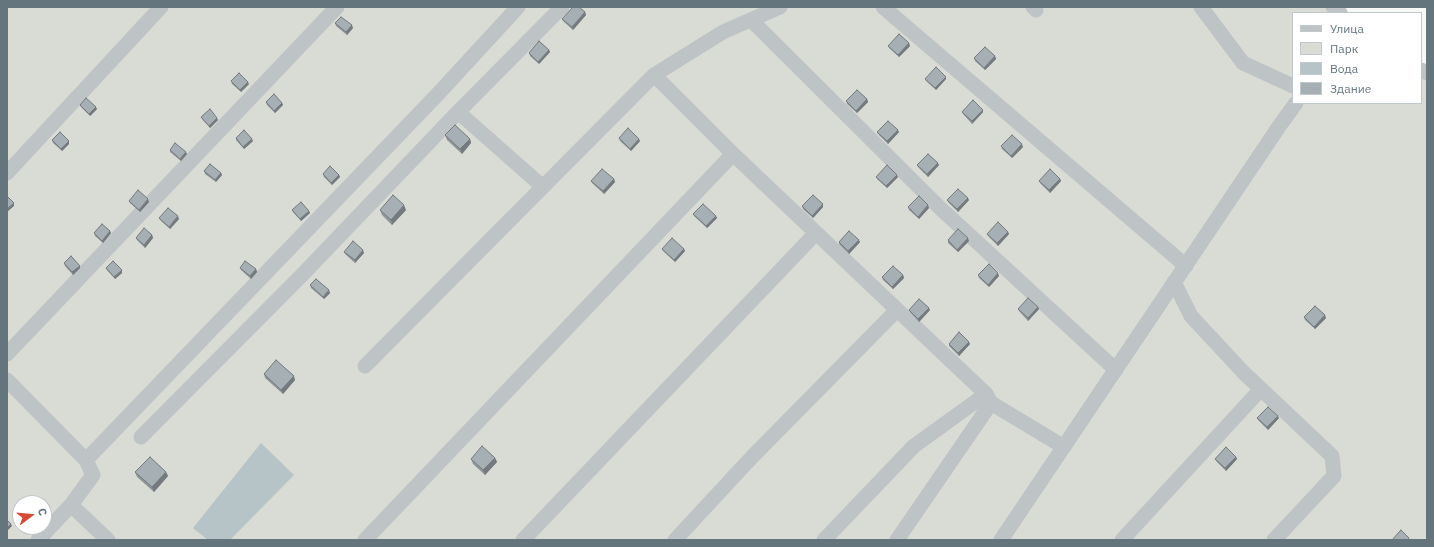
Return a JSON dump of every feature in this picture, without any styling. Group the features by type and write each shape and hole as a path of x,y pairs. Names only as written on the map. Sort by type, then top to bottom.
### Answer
{"street":[{"path":"7,173 160,7"},
{"path":"7,354 336,7"},
{"path":"86,460 253,288 437,95 518,7"},
{"path":"141,437 303,274 458,112 562,7"},
{"path":"365,366 654,75 723,32 780,7"},
{"path":"883,7 1186,266"},
{"path":"1201,7 1243,63 1292,86"},
{"path":"751,20 940,208 1116,370"},
{"path":"654,75 733,154 988,398 1064,447"},
{"path":"1001,540 1295,104"},
{"path":"458,112 543,187"},
{"path":"364,540 733,154"},
{"path":"523,540 816,232"},
{"path":"1174,282 1191,316 1260,389 1332,456 1334,476 1274,540"},
{"path":"675,540 752,457 897,310"},
{"path":"7,380 86,460 93,475 71,505 38,540"},
{"path":"1122,540 1260,389"},
{"path":"824,540 914,446 988,398"},
{"path":"897,540 988,398"},
{"path":"71,505 108,540"}],"green space":[{"path":"7,7 1333,7 1339,12 1292,12 1292,104 1422,104 1422,70 1427,73 1427,540 7,540"}],"water":[{"path":"261,443 294,475 230,540 208,540 193,528"}],"building":[{"path":"573,7 579,7 585,12 572,27 562,19"},
{"path":"341,17 352,25 346,32 335,23"},
{"path":"899,34 909,43 898,55 888,46"},
{"path":"539,41 549,50 538,62 529,53"},
{"path":"985,47 995,56 984,68 974,58"},
{"path":"936,67 946,77 935,88 925,79"},
{"path":"239,73 248,82 240,90 231,81"},
{"path":"857,90 867,99 856,111 846,101"},
{"path":"274,94 282,103 274,111 266,102"},
{"path":"86,98 96,107 89,114 80,105"},
{"path":"973,100 983,110 972,121 962,112"},
{"path":"210,109 217,118 209,126 201,117"},
{"path":"888,121 898,130 887,141 877,132"},
{"path":"455,125 470,139 460,149 445,135"},
{"path":"628,128 639,139 630,149 619,138"},
{"path":"244,130 252,139 243,147 236,138"},
{"path":"60,132 69,141 61,149 52,140"},
{"path":"1012,135 1022,144 1011,156 1001,146"},
{"path":"175,143 186,152 180,159 170,150"},
{"path":"928,154 938,163 927,174 917,165"},
{"path":"210,164 221,173 215,180 204,171"},
{"path":"887,165 897,175 886,186 876,177"},
{"path":"330,166 339,175 331,183 323,174"},
{"path":"602,169 614,179 603,191 591,181"},
{"path":"1050,169 1060,179 1049,190 1039,181"},
{"path":"958,189 968,198 957,209 947,200"},
{"path":"138,190 148,199 139,210 129,201"},
{"path":"393,195 404,205 391,220 380,210"},
{"path":"813,195 823,204 812,216 802,206"},
{"path":"7,196 14,203 7,209"},
{"path":"919,196 928,205 918,217 908,207"},
{"path":"301,202 309,211 300,219 292,210"},
{"path":"703,204 716,216 706,226 693,214"},
{"path":"168,208 178,216 169,227 159,218"},
{"path":"998,222 1008,232 997,243 987,234"},
{"path":"102,224 110,231 102,241 94,233"},
{"path":"144,228 152,235 144,245 136,238"},
{"path":"958,229 968,238 957,250 948,240"},
{"path":"849,231 859,240 848,251 839,242"},
{"path":"672,238 684,249 674,260 662,249"},
{"path":"353,241 363,250 355,260 344,252"},
{"path":"71,256 80,266 72,272 64,263"},
{"path":"113,261 122,270 114,277 106,268"},
{"path":"245,261 256,269 250,276 240,268"},
{"path":"989,264 998,273 988,285 978,275"},
{"path":"893,266 903,275 892,287 882,277"},
{"path":"316,279 329,290 323,297 310,285"},
{"path":"1028,298 1038,307 1028,318 1018,309"},
{"path":"919,299 929,308 918,319 909,310"},
{"path":"1315,306 1325,315 1314,327 1304,317"},
{"path":"959,332 969,342 958,353 949,344"},
{"path":"276,360 294,376 281,390 264,374"},
{"path":"1268,407 1278,416 1267,427 1257,418"},
{"path":"482,446 495,458 483,470 471,459"},
{"path":"1226,447 1236,457 1225,468 1215,459"},
{"path":"150,457 166,472 152,487 135,472"},
{"path":"7,520 11,524 7,528"},
{"path":"1401,530 1409,538 1408,540 1392,540"}]}
